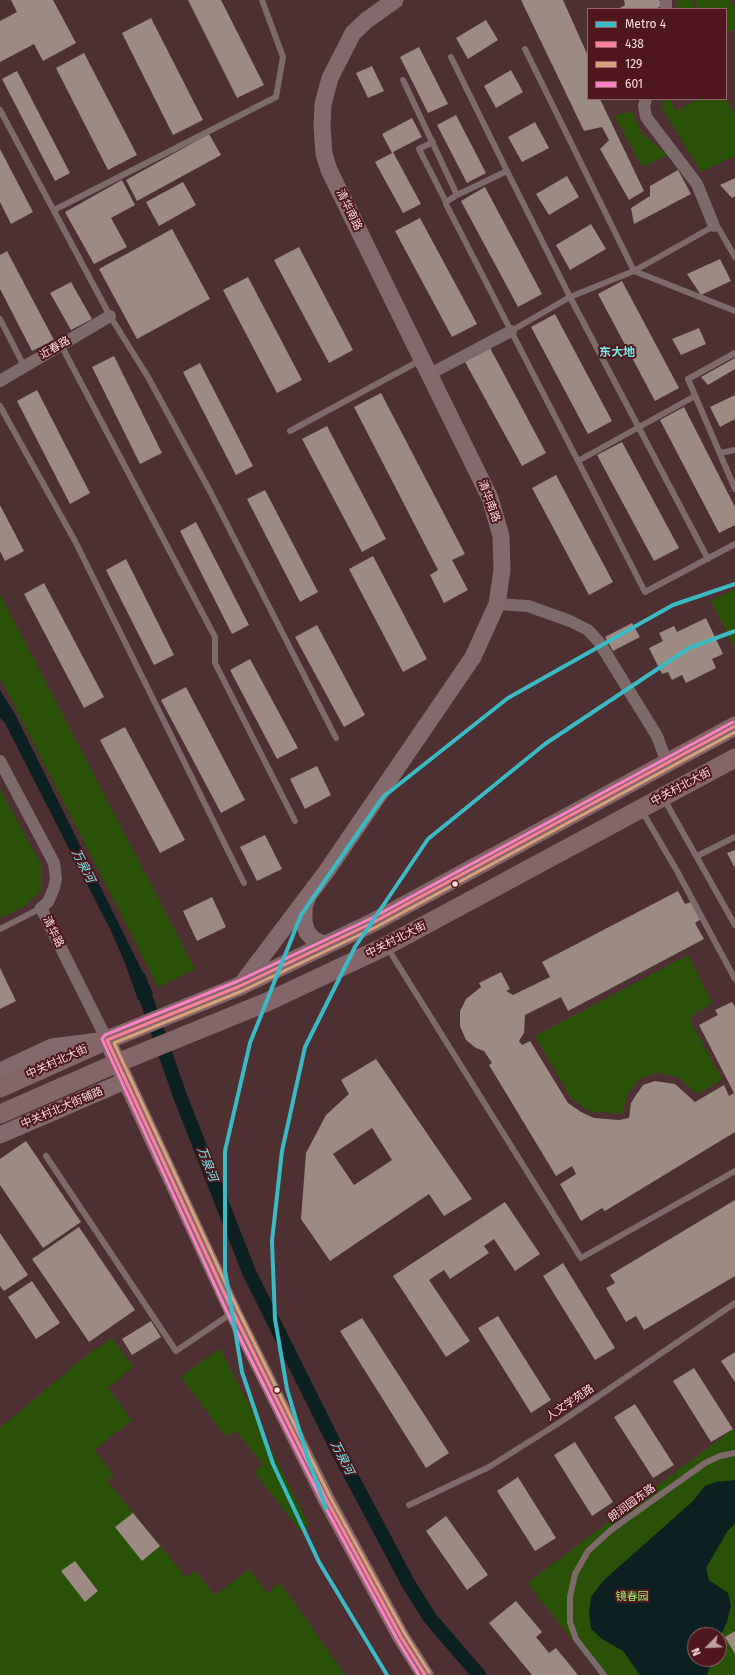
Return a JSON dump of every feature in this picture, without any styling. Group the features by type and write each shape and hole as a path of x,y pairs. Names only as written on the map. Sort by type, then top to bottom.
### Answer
{"main road":[{"name":"中关村北大街","path":"0,1088 107,1040 240,986 374,922 735,726"},
{"name":"中关村北大街","path":"0,1114 117,1063 267,1002 386,946 735,758"}],"street":[{"name":"清华南路","path":"240,986 309,894 473,657 497,604 502,570 501,536 490,498 329,170 324,154 322,126 323,104 330,78 353,33 367,20 395,0"},
{"path":"646,100 644,106 646,117 697,184 714,226"},
{"name":"近春路","path":"0,381 110,316"},
{"path":"426,367 511,331"},
{"path":"497,604 528,606 570,621 588,630 599,642 657,736 667,763"},
{"name":"清华路","path":"0,761 54,863 56,879 54,888 48,902 42,908 107,1040"},
{"path":"309,894 304,907 304,922 307,932 320,944 325,945"},
{"path":"0,1071 52,1047 107,1040 233,1312 359,1562 401,1637 425,1675"},
{"name":"中关村北大街辅路","path":"0,1135 125,1081"}],"lane":[{"path":"54,210 276,97 283,57 262,0"},
{"path":"525,49 634,271 735,311"},
{"path":"451,57 570,297 640,427 708,559"},
{"path":"403,80 457,195"},
{"path":"0,110 110,316 148,377 178,431 277,620 336,738"},
{"path":"433,142 419,149 645,592 735,544"},
{"path":"446,202 457,195 507,171"},
{"path":"511,331 570,297 634,271 714,226 719,229 735,257"},
{"path":"0,319 24,366"},
{"path":"61,345 215,637 215,663 295,821"},
{"path":"735,353 688,379 735,489"},
{"path":"290,431 426,367"},
{"path":"578,461 695,396"},
{"path":"0,406 75,542 244,883"},
{"path":"720,453 735,450"},
{"path":"663,797 735,925"},
{"path":"640,809 677,871 735,979"},
{"path":"697,856 735,838"},
{"path":"0,929 42,908"},
{"path":"386,946 581,1258 735,1171"},
{"path":"46,1156 176,1351 233,1312"},
{"name":"人文学苑路","path":"409,1506 489,1467 562,1421 735,1303"},
{"name":"朗润园东路","path":"604,1675 576,1639 570,1622 570,1597 575,1574 588,1551 611,1530 705,1463 720,1456 735,1453"}],"green space":[{"path":"677,0 691,0 695,8 677,8"},
{"path":"694,0 731,0 735,7 735,29 727,33 727,8 698,8"},
{"path":"727,99 735,116 735,156 701,172 662,108 663,100 671,100 675,111 697,100"},
{"path":"633,112 641,133 668,155 642,167 614,115"},
{"path":"735,588 735,648 711,601"},
{"path":"0,594 195,969 158,987 0,678"},
{"path":"0,789 42,866 42,889 26,905 2,918 0,915"},
{"path":"688,955 712,1003 689,1018 722,1080 697,1094 678,1077 656,1073 641,1078 628,1093 622,1114 589,1111 571,1098 535,1036"},
{"path":"112,1338 133,1367 108,1388 132,1420 94,1450 114,1475 107,1481 186,1577 195,1571 215,1595 249,1570 267,1593 279,1583 292,1599 345,1675 0,1675 0,1428 83,1358"},
{"path":"220,1348 309,1525 300,1531 254,1472 263,1464 235,1430 226,1437 181,1377"},
{"name":"镜春园","path":"733,1429 735,1430 735,1675 600,1675 527,1583"}],"water":[{"path":"0,690 15,714 153,993 138,1000 125,963 111,931 5,723 0,718"},
{"path":"735,1480 735,1523 727,1532 706,1568 709,1580 728,1593 731,1606 725,1627 687,1627 687,1667 710,1667 707,1675 640,1675 623,1651 602,1639 591,1629 589,1613 591,1597 604,1580 693,1501 705,1486 716,1482"}],"building":[{"path":"11,0 53,0 76,43 43,61 34,44 0,62 0,21 17,12"},
{"path":"188,0 221,0 264,85 237,98"},
{"path":"521,0 563,0 587,54 587,100 600,100 644,191 629,200 600,149 609,140 602,127 584,131"},
{"path":"624,0 659,0 662,5 658,8 620,8 625,5"},
{"path":"151,18 203,120 173,135 122,33"},
{"path":"486,20 498,40 468,59 456,38"},
{"path":"419,47 448,104 428,113 400,57"},
{"path":"84,53 137,155 108,170 56,68"},
{"path":"372,66 384,91 368,98 356,73"},
{"path":"511,70 523,92 496,108 484,86"},
{"path":"17,71 70,173 55,181 2,79"},
{"path":"456,115 486,173 467,183 437,125"},
{"path":"412,118 422,137 393,152 421,204 403,213 375,162 392,153 382,134"},
{"path":"535,122 549,148 522,162 508,137"},
{"path":"209,134 221,155 137,201 126,180"},
{"path":"0,149 33,212 11,224 0,202"},
{"path":"678,170 691,194 634,224 631,208 650,196 650,186"},
{"path":"567,176 579,197 549,215 536,194"},
{"path":"735,178 735,196 732,198 720,185"},
{"path":"122,180 135,205 111,218 127,247 94,264 65,212"},
{"path":"183,182 196,205 159,226 146,202"},
{"path":"485,187 542,294 518,307 461,201"},
{"path":"420,218 477,324 452,337 395,231"},
{"path":"591,224 606,249 570,270 556,245"},
{"path":"172,229 210,299 137,339 99,269"},
{"path":"299,247 353,350 329,363 274,260"},
{"path":"7,251 54,340 32,351 0,289 0,255"},
{"path":"720,259 731,281 701,295 687,274"},
{"path":"248,277 302,380 277,393 223,290"},
{"path":"622,281 679,388 655,401 598,294"},
{"path":"71,282 92,319 71,330 50,293"},
{"path":"555,314 612,421 588,434 531,327"},
{"path":"699,328 706,344 681,355 672,339"},
{"path":"489,346 546,453 522,466 464,360"},
{"path":"114,356 162,453 140,464 92,367"},
{"path":"735,358 735,369 708,385 701,377"},
{"path":"200,363 253,466 236,475 183,372"},
{"path":"37,390 90,493 70,504 17,401"},
{"path":"381,393 465,554 452,560 468,590 444,603 430,575 438,570 354,407"},
{"path":"735,395 735,419 720,427 710,407"},
{"path":"684,407 735,507 735,525 719,533 660,420"},
{"path":"327,426 386,539 362,552 302,439"},
{"path":"622,442 679,548 654,561 597,455"},
{"path":"556,475 613,582 589,595 532,488"},
{"path":"265,490 318,592 300,602 247,499"},
{"path":"0,505 24,551 5,561 0,551"},
{"path":"196,522 249,625 232,634 180,531"},
{"path":"373,556 427,659 403,672 349,569"},
{"path":"126,559 174,655 154,665 106,570"},
{"path":"44,583 104,697 84,708 24,594"},
{"path":"706,618 723,654 712,659 716,668 686,683 682,675 672,680 668,672 662,674 649,648 663,641 659,633 674,626 677,632"},
{"path":"632,623 640,637 613,651 605,637"},
{"path":"317,625 365,715 344,727 295,637"},
{"path":"250,659 298,748 277,759 230,670"},
{"path":"186,687 245,800 221,813 161,700"},
{"path":"125,727 185,840 160,853 100,740"},
{"path":"317,766 331,795 305,809 290,779"},
{"path":"265,835 282,869 257,881 240,847"},
{"path":"735,850 735,868 727,853"},
{"path":"678,891 685,904 691,902 700,920 695,923 704,939 568,1011 561,997 525,1015 524,1033 519,1041 522,1045 530,1041 568,1103 581,1112 594,1118 619,1120 629,1118 631,1103 643,1085 655,1081 675,1084 695,1102 724,1085 729,1096 734,1093 699,1025 718,1015 715,1010 732,1002 735,1007 735,1132 605,1211 602,1208 581,1221 560,1184 576,1174 572,1166 556,1176 489,1065 492,1063 484,1051 476,1048 466,1040 460,1026 460,1011 466,999 481,987 479,983 501,972 510,989 506,991 513,995 550,977 542,962"},
{"path":"212,897 226,927 197,941 183,911"},
{"path":"0,968 16,1001 0,1009"},
{"path":"376,1059 472,1199 444,1216 429,1194 330,1261 301,1219 306,1153 326,1115 349,1094 341,1080","holes":["372,1128 392,1160 354,1185 333,1154"]},
{"path":"26,1141 81,1222 43,1248 0,1185 0,1159"},
{"path":"735,1200 735,1276 644,1330 636,1316 626,1322 606,1288 615,1283 610,1275"},
{"path":"505,1202 540,1254 515,1271 494,1239 484,1246 489,1253 450,1279 444,1270 429,1280 470,1341 446,1357 393,1276"},
{"path":"79,1227 135,1310 89,1342 32,1259"},
{"path":"0,1233 28,1275 4,1291 0,1286"},
{"path":"563,1263 615,1348 595,1360 543,1276"},
{"path":"32,1281 60,1323 36,1339 8,1297"},
{"path":"498,1316 551,1400 531,1413 478,1328"},
{"path":"362,1318 449,1453 426,1468 340,1331"},
{"path":"151,1321 161,1337 132,1355 122,1339"},
{"path":"735,1352 735,1382 721,1361"},
{"path":"694,1368 733,1429 711,1442 673,1381"},
{"path":"635,1404 674,1465 653,1478 614,1417"},
{"path":"575,1442 613,1502 592,1516 554,1455"},
{"path":"518,1477 556,1538 535,1551 497,1491"},
{"path":"133,1513 160,1546 142,1561 115,1527"},
{"path":"446,1516 488,1575 467,1590 426,1531"},
{"path":"75,1561 98,1591 85,1602 61,1571"},
{"path":"516,1601 542,1632 536,1637 549,1653 556,1648 578,1675 532,1675 489,1623"},
{"path":"735,1631 735,1654 727,1640 727,1636"}],"waterway":[{"name":"万泉河","path":"139,978 180,1096 249,1272 338,1451 408,1583 430,1618 479,1675"}],"metro line":[{"name":"4","path":"387,1675 319,1562 273,1464 242,1372 225,1270 225,1151 250,1043 301,915 383,797 508,698 673,605 735,584"},
{"name":"4","path":"326,1508 307,1456 287,1389 275,1319 272,1241 282,1151 305,1047 355,947 428,839 545,744 689,648 735,631"}],"transit line":[{"name":"601","path":"419,1675 397,1639 322,1501 228,1314 102,1039 105,1035 238,981 372,918 733,722"},
{"name":"438","path":"425,1675 401,1637 326,1499 233,1312 107,1040 240,986 374,922 735,726"},
{"name":"129","path":"429,1672 405,1634 330,1497 238,1310 114,1043 242,991 376,927 735,732"}],"district":[{"name":"东大地","path":"617,353"}]}
